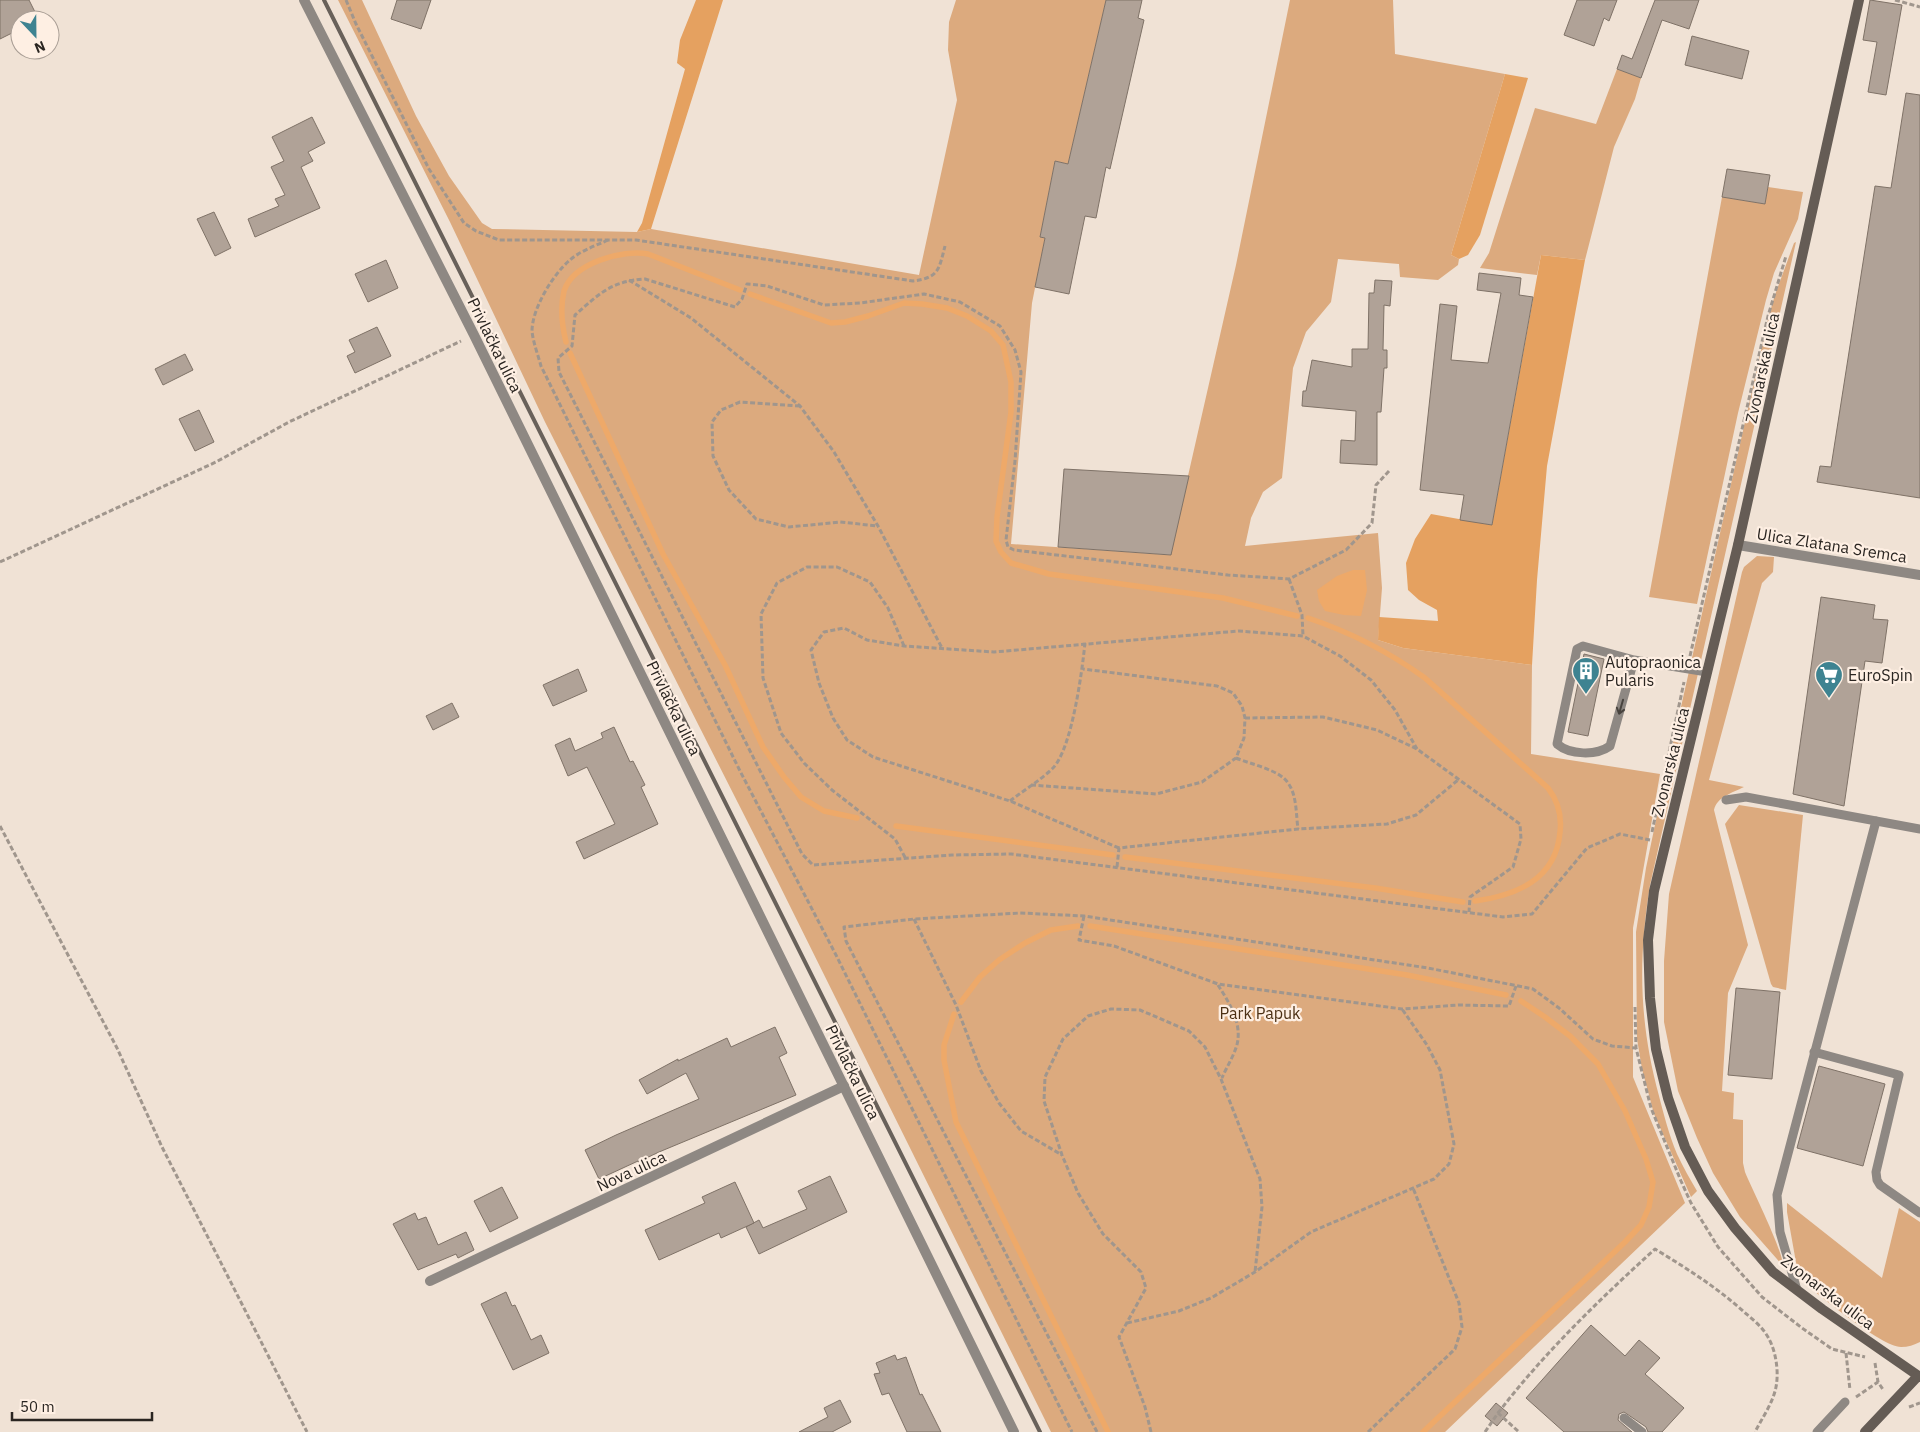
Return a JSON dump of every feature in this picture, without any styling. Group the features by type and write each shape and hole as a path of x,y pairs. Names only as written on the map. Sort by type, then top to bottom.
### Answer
{"main road":[{"name":"Zvonarska ulica","path":"1859,0 1738,545 1654,891 1648,940 1650,998 1656,1050 1668,1098 1684,1147 1708,1191 1735,1228 1773,1272 1919,1377"},
{"path":"1865,1432 1919,1377"}],"street":[{"name":"Privlačka ulica","path":"304,0 474,335 1014,1432"},
{"name":"Ulica Zlatana Sremca","path":"1738,545 1920,575"},
{"name":"Nova ulica","path":"430,1281 636,1186 844,1086"}],"lane":[{"path":"1634,660 1610,746 1602,752 1592,753 1561,747 1556,744 1577,649 1583,646 1634,660 1707,672"},
{"path":"1726,800 1746,798 1920,829"},
{"path":"1797,1290 1780,1232 1777,1195 1876,821"},
{"path":"1814,1052 1899,1075 1876,1172 1877,1180 1880,1185 1920,1213"},
{"path":"1817,1432 1850,1401"},
{"path":"1624,1418 1642,1432"}],"path":[{"path":"346,0 356,24 429,169 464,224 476,232 499,240 636,240 913,281 932,277 938,270 945,246"},
{"path":"1895,0 1920,7"},
{"path":"608,240 589,248 570,260 541,298 534,317 532,332 541,366 740,771 836,955 1072,1432"},
{"path":"1648,850 1768,316 1787,254"},
{"path":"1390,471 1376,485 1372,523 1346,550 1289,579 1228,575 1014,550 1008,547 1006,540 1015,461 1020,372 1015,350 1000,326 960,302 924,294 860,303 824,305 767,286 747,284 742,299 735,307 644,279 629,280 606,288 575,315 572,346 558,358 559,372 802,854 813,865 906,858 1011,854 1503,917 1532,914 1587,848 1620,834 1650,840"},
{"path":"629,280 691,318 800,406 834,452 878,526 942,648"},
{"path":"0,562 216,462 289,422 474,335"},
{"path":"800,406 740,402 721,410 712,422 712,456 730,490 756,519 789,527 840,522 878,526"},
{"path":"904,646 888,608 870,582 836,567 807,567 777,583 761,614 763,678 781,733 804,763 832,790 895,838 906,858"},
{"path":"1289,579 1302,615 1303,636"},
{"path":"1417,749 1395,710 1371,680 1340,656 1303,636 1238,631 994,652 904,646 867,640 844,628 824,632 811,650 818,683 833,718 847,740 873,757 1010,801 1119,848 1298,829 1387,824 1416,815 1458,780"},
{"path":"1010,801 1054,767 1066,746 1082,669 1084,643"},
{"path":"1031,785 1156,794 1202,782 1236,758 1244,738 1245,718 1242,706 1233,693 1217,686 1082,669"},
{"path":"1245,718 1323,717 1377,730 1417,749 1520,824 1521,839 1513,867 1470,897 1468,912"},
{"path":"1236,758 1280,775 1289,783 1293,795 1298,829"},
{"path":"0,826 117,1048 162,1147 307,1432"},
{"path":"1117,867 1119,848"},
{"path":"1097,1432 846,941 844,927 914,919 1020,913 1084,916 1428,968 1533,989 1559,1008 1593,1039 1612,1046 1636,1048"},
{"path":"1084,916 1079,940 1114,946 1218,984 1402,1009 1459,1004 1509,1006 1516,986"},
{"path":"914,919 956,1005 981,1071 999,1103 1021,1131 1062,1155"},
{"path":"1218,984 1234,1012 1238,1026 1238,1040 1222,1079"},
{"path":"1635,1003 1636,1048 1650,1108 1692,1203 1718,1247 1762,1297 1802,1328 1832,1349 1866,1357 1876,1363 1878,1382 1892,1403"},
{"path":"1151,1432 1145,1407 1119,1337 1146,1288 1141,1272 1103,1234 1078,1193 1062,1155 1044,1100 1045,1077 1063,1039 1088,1016 1111,1009 1140,1010 1189,1031 1205,1047 1222,1079 1260,1179 1262,1207 1255,1272"},
{"path":"1127,1323 1187,1308 1211,1298 1255,1272 1310,1232 1434,1178 1449,1164 1454,1144 1440,1070 1427,1045 1402,1009"},
{"path":"1368,1432 1455,1349 1462,1327 1459,1303 1413,1188"},
{"path":"1485,1432 1518,1387 1578,1322 1655,1249 1700,1276 1760,1327 1769,1339 1775,1354 1777,1387 1754,1432"},
{"path":"1846,1353 1850,1401"},
{"path":"1498,1413 1519,1432"}],"green space":[{"name":"Park Papuk","path":"338,0 362,0 416,116 449,176 482,223 492,229 637,232 651,229 919,275 957,100 948,50 949,22 956,0 1106,0 1068,164 1055,161 1040,237 1045,238 1032,303 1011,544 1170,555 1236,265 1290,0 1393,0 1395,54 1505,74 1451,255 1459,259 1458,265 1438,280 1400,277 1399,264 1338,259 1331,302 1306,332 1293,368 1282,478 1263,492 1251,518 1245,546 1378,533 1382,588 1378,640 1403,648 1532,665 1531,754 1660,774 1633,928 1633,1077 1685,1203 1445,1432 1051,1432 778,882 545,422 450,222"},
{"path":"1617,69 1641,78 1635,99 1614,147 1585,260 1541,255 1537,275 1480,268 1489,253 1535,108 1596,124"},
{"path":"1768,187 1803,192 1798,219 1774,273 1766,300 1738,413 1697,604 1649,597 1722,197 1765,204"},
{"path":"1796,242 1650,885 1646,913 1642,965 1647,1042 1652,1069 1672,1140 1679,1159 1697,1191 1691,1197 1654,1114 1642,1069 1637,1039 1636,932 1646,868 1661,796 1769,315 1794,243"},
{"path":"1757,556 1774,557 1773,572 1762,583 1709,780 1744,787 1730,793 1718,802 1714,810 1748,945 1728,993 1722,1091 1734,1093 1733,1119 1743,1120 1743,1163 1745,1172 1773,1235 1783,1266 1740,1217 1713,1173 1678,1091 1664,1022 1664,961 1669,894 1742,572 1744,567"},
{"path":"1739,805 1803,815 1786,990 1773,987 1771,984 1725,824"},
{"path":"1787,1203 1882,1278 1899,1208 1920,1222 1920,1342 1911,1346 1901,1347 1879,1338 1849,1318 1799,1279"}],"shaded area":[{"path":"696,0 723,0 651,229 637,232 642,223 685,69 677,63 680,40"},
{"path":"1505,74 1528,78 1480,235 1468,255 1459,259 1451,255"},
{"path":"1541,255 1585,260 1547,466 1532,665 1403,648 1378,640 1379,617 1438,621 1437,610 1419,600 1408,590 1406,563 1415,539 1431,514 1492,525"},
{"path":"1353,570 1365,570 1367,590 1361,616 1325,611 1319,601 1317,590 1337,576"}],"building":[{"path":"0,0 29,0 34,10 10,10 10,34 0,39"},
{"path":"397,0 431,0 421,29 391,19"},
{"path":"1106,0 1142,0 1138,18 1144,20 1110,169 1106,167 1096,218 1085,216 1069,294 1035,287 1045,238 1040,237 1055,161 1068,164"},
{"path":"1577,0 1617,0 1609,21 1604,18 1594,46 1564,35"},
{"path":"1655,0 1699,0 1689,29 1662,20 1641,78 1617,69 1622,55 1632,59"},
{"path":"1870,0 1902,5 1886,95 1868,92 1877,42 1863,40"},
{"path":"1692,36 1749,51 1742,79 1685,65"},
{"path":"1906,93 1920,95 1920,498 1817,482 1820,466 1831,467 1875,186 1891,188"},
{"path":"312,117 325,143 308,152 313,161 301,167 320,208 255,237 248,219 279,206 275,199 285,195 271,167 284,161 272,137"},
{"path":"1727,169 1770,175 1765,204 1722,197"},
{"path":"214,212 231,248 215,256 197,219"},
{"path":"386,260 398,288 368,302 355,274"},
{"path":"1479,273 1521,278 1519,295 1533,297 1492,525 1460,520 1464,495 1420,490 1440,304 1457,306 1451,360 1488,363 1501,293 1477,290"},
{"path":"1375,280 1392,281 1390,306 1384,305 1383,350 1387,350 1387,368 1384,368 1381,412 1377,412 1377,465 1340,463 1341,440 1355,441 1356,411 1302,406 1303,391 1306,391 1312,360 1352,367 1352,349 1368,349 1369,293 1374,293"},
{"path":"377,327 391,356 355,373 347,356 355,352 349,340"},
{"path":"185,354 193,370 163,385 155,369"},
{"path":"199,410 214,442 195,451 179,419"},
{"path":"1064,469 1189,476 1171,555 1058,547"},
{"path":"1821,597 1875,605 1873,619 1888,620 1882,663 1865,661 1844,806 1793,794"},
{"name":"Autopraonica Pularis","path":"1584,654 1604,659 1588,736 1568,732"},
{"path":"578,669 587,691 553,706 543,685"},
{"path":"452,703 459,717 433,730 426,716"},
{"path":"614,727 630,762 633,761 645,785 641,787 658,824 584,859 576,842 615,824 587,767 568,776 555,745 570,738 575,751 603,738 601,733"},
{"path":"1736,988 1780,992 1772,1079 1728,1075"},
{"path":"775,1027 787,1053 779,1057 796,1095 599,1179 585,1150 699,1099 686,1073 647,1094 639,1080 678,1059 678,1061 727,1038 731,1047"},
{"path":"1819,1066 1885,1084 1863,1166 1797,1148"},
{"path":"830,1176 847,1212 759,1254 746,1227 759,1220 763,1228 807,1209 798,1191"},
{"path":"735,1182 754,1223 721,1238 719,1233 659,1260 645,1230 705,1203 702,1197"},
{"path":"502,1187 518,1218 490,1232 474,1201"},
{"path":"415,1213 418,1220 426,1217 438,1245 466,1232 474,1250 458,1258 456,1254 418,1270 393,1224"},
{"path":"506,1292 512,1306 515,1305 531,1340 541,1335 549,1353 513,1370 481,1304"},
{"path":"1591,1325 1625,1356 1639,1340 1660,1358 1645,1374 1684,1408 1662,1432 1648,1432 1646,1427 1624,1412 1619,1414 1618,1420 1632,1432 1564,1432 1526,1398"},
{"path":"895,1355 897,1360 906,1357 920,1395 922,1394 941,1432 907,1432 889,1393 882,1395 874,1374 880,1373 876,1363"},
{"path":"840,1400 851,1422 832,1432 799,1432 828,1417 824,1408"},
{"path":"1496,1403 1508,1413 1497,1426 1485,1416"}],"waterway":[{"path":"566,342 562,304 564,291 569,281 588,266 613,256 638,253 648,254 740,290"},
{"path":"750,294 831,323 845,322 868,316 904,303 947,308 967,316 991,331 1003,345 1011,382 1011,412 997,517 996,541 1001,552 1011,563 1049,574 1223,598 1297,616"},
{"path":"570,353 663,554 725,665 763,747 801,797 824,811 857,818"},
{"path":"1308,618 1369,644 1425,678 1548,788 1557,803 1560,820 1557,849 1551,862 1542,873 1519,889 1475,901"},
{"path":"896,826 1113,855"},
{"path":"1125,857 1375,888 1463,902"},
{"path":"961,1002 980,977 999,960 1025,943 1051,930 1078,926"},
{"path":"1090,926 1407,975 1506,995"},
{"path":"1423,1432 1625,1242 1641,1225 1649,1207 1653,1182 1646,1159 1625,1111 1598,1064 1570,1036 1521,1001"},
{"path":"954,1014 944,1045 944,1060 956,1122 1108,1432"}],"railway":[{"path":"324,0 1040,1432"}],"place":[{"name":"Autopraonica Pularis","path":"1586,695"},
{"name":"EuroSpin","path":"1829,699"}]}
